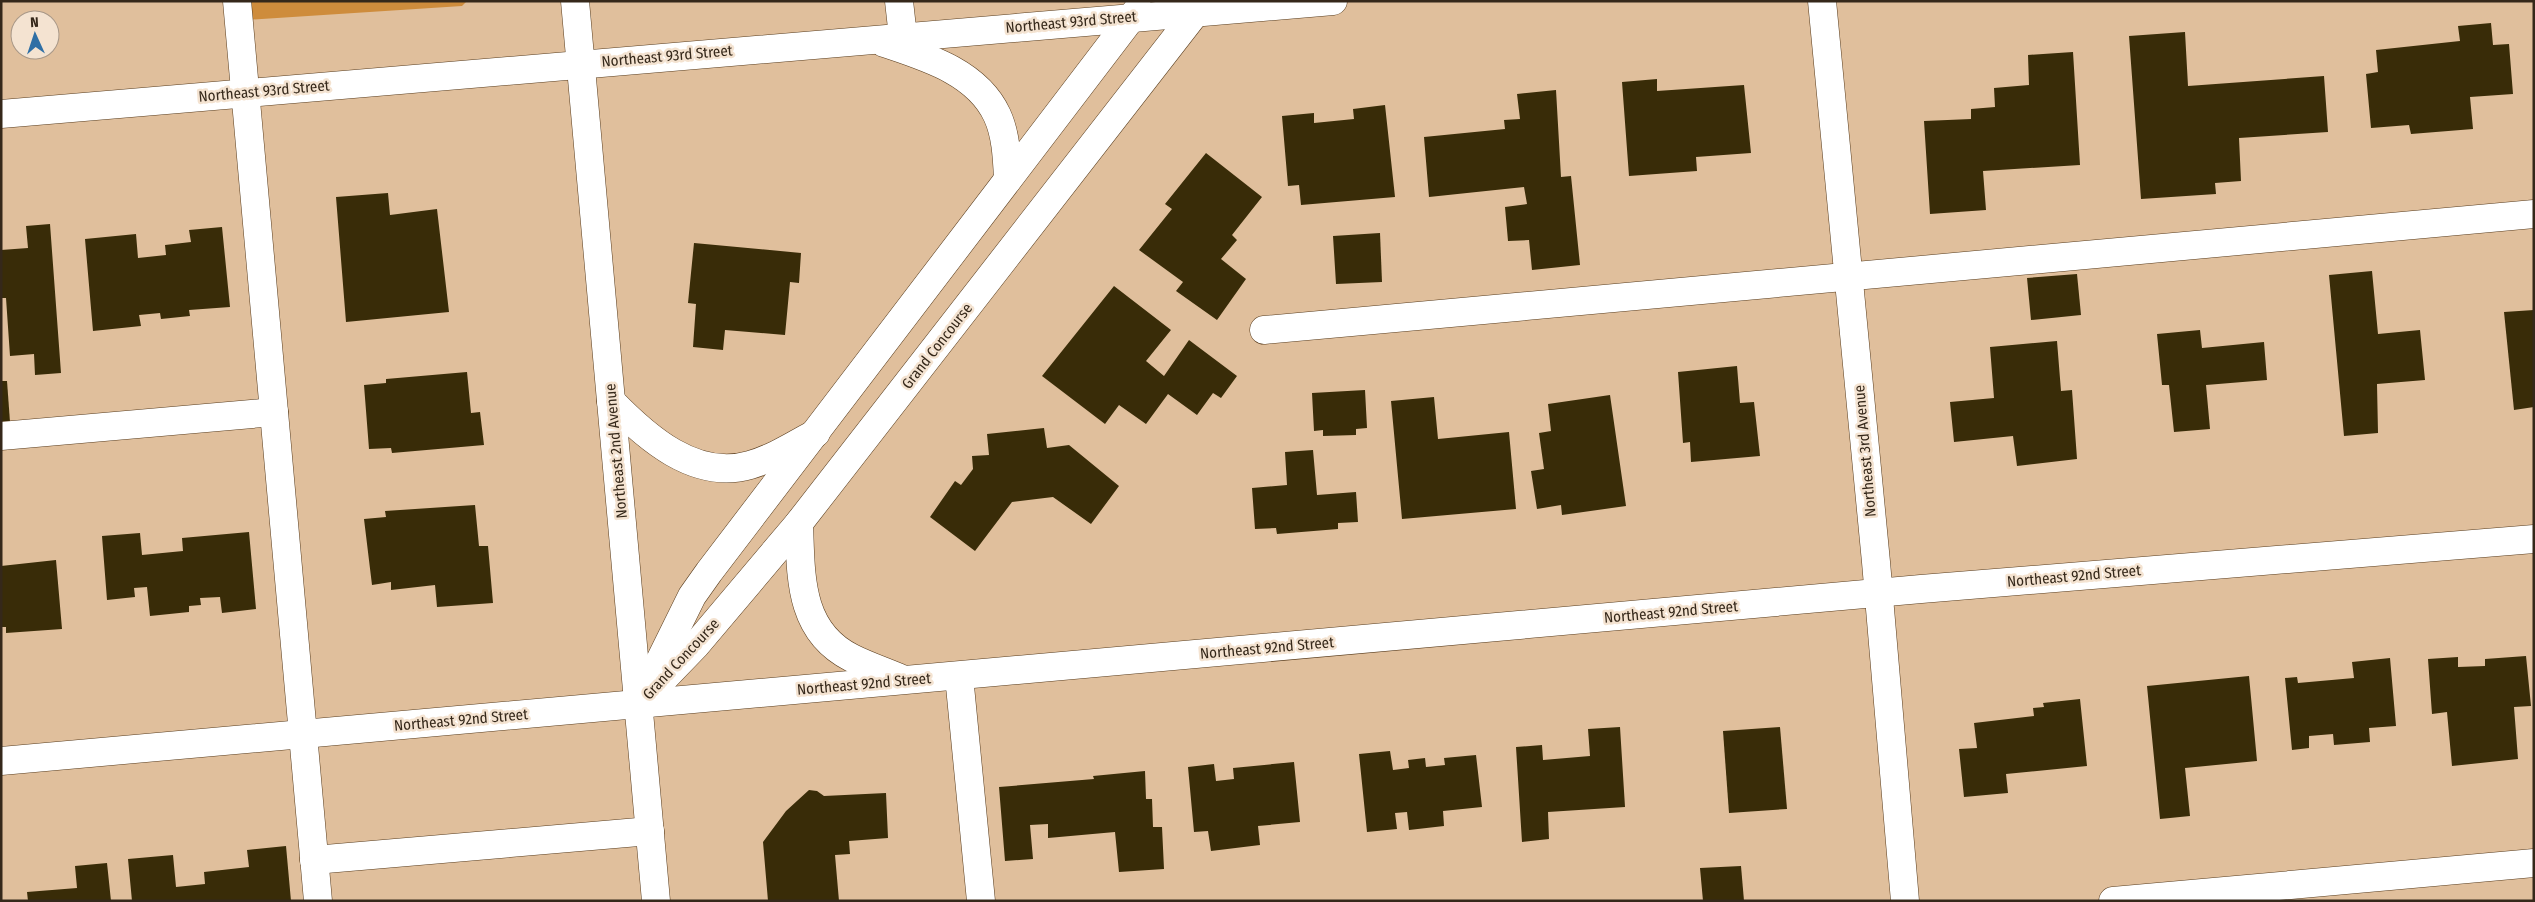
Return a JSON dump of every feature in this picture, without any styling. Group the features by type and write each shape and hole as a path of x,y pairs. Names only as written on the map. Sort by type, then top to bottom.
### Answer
{"street":[{"path":"237,1 318,901"},
{"name":"Northeast 2nd Avenue","path":"575,1 656,901"},
{"path":"899,1 903,37"},
{"name":"Northeast 93rd Street","path":"1,114 903,37 1138,9 1333,1"},
{"name":"Northeast 3rd Avenue","path":"1822,1 1905,901"},
{"name":"Grand Concourse","path":"638,705 696,645 799,523 1200,7"},
{"name":"Grand Concourse","path":"638,705 692,596 1138,9"},
{"path":"874,39 940,62 980,90 997,115 1006,147 1008,179"},
{"path":"1264,330 2534,214"},
{"path":"611,401 635,425 679,457 707,465 722,467 748,465 774,456 816,433"},
{"path":"1,436 274,412"},
{"path":"799,523 801,581 809,613 826,639 851,658 906,680"},
{"name":"Northeast 92nd Street","path":"1,761 1878,593 2534,539"},
{"path":"959,676 981,901"},
{"path":"314,860 650,831"},
{"path":"2113,901 2534,863"}],"shaded area":[{"path":"243,1 467,1 462,6 245,20"}],"building":[{"path":"2491,23 2493,45 2509,44 2513,94 2470,97 2473,129 2411,134 2409,125 2371,128 2366,74 2378,72 2376,50 2460,41 2458,26"},
{"path":"2185,32 2188,86 2324,76 2328,132 2239,138 2241,181 2215,183 2216,194 2141,199 2129,36"},
{"path":"2073,52 2080,165 1983,171 1986,210 1930,214 1924,121 1971,119 1971,109 1995,107 1994,88 2029,85 2028,55"},
{"path":"1657,79 1657,91 1744,85 1751,153 1696,157 1697,171 1629,176 1622,82"},
{"path":"1556,90 1561,177 1571,176 1580,265 1532,270 1529,240 1508,241 1505,207 1527,204 1524,187 1429,197 1424,137 1505,129 1504,120 1520,119 1517,94"},
{"path":"1385,105 1395,197 1301,205 1299,185 1288,186 1282,116 1314,113 1314,123 1354,119 1353,109"},
{"path":"1206,153 1262,197 1232,235 1237,240 1221,259 1246,279 1217,320 1176,291 1183,282 1139,250 1172,209 1165,204"},
{"path":"388,193 390,215 437,209 449,312 346,322 336,197"},
{"path":"50,224 61,373 35,375 34,354 10,356 6,298 1,298 1,250 28,248 26,226"},
{"path":"222,227 230,307 189,310 190,316 161,319 160,313 139,315 141,326 93,331 85,239 136,234 138,258 166,255 165,245 191,242 189,230"},
{"path":"1380,233 1382,282 1336,284 1333,236"},
{"path":"694,243 801,253 799,283 790,282 785,335 725,330 723,350 693,347 696,304 688,303"},
{"path":"2372,271 2378,334 2420,330 2425,380 2377,384 2378,433 2344,436 2329,275"},
{"path":"2077,274 2081,315 2031,320 2027,278"},
{"path":"1114,286 1171,330 1146,361 1164,376 1189,340 1237,376 1221,398 1213,393 1197,415 1168,394 1146,424 1119,405 1105,424 1042,376"},
{"path":"2534,310 2534,407 2514,410 2504,312"},
{"path":"2200,330 2202,348 2264,342 2267,380 2206,385 2210,429 2174,432 2169,385 2162,385 2157,334"},
{"path":"2057,341 2061,391 2072,390 2077,459 2017,466 2013,436 1954,442 1950,402 1994,398 1990,347"},
{"path":"1737,366 1740,403 1754,402 1760,456 1691,462 1690,442 1683,443 1678,372"},
{"path":"467,372 471,413 480,412 484,445 392,453 391,448 369,449 364,385 386,383 386,379"},
{"path":"1,381 7,381 10,422 1,423"},
{"path":"1365,390 1367,428 1356,429 1356,435 1323,436 1323,430 1314,431 1312,393"},
{"path":"1610,395 1626,506 1562,515 1561,505 1537,509 1531,471 1544,469 1539,433 1551,431 1548,404"},
{"path":"1434,397 1438,439 1509,432 1516,509 1402,519 1391,401"},
{"path":"1044,428 1047,448 1069,445 1119,486 1091,524 1053,497 1012,502 975,551 930,517 955,481 961,485 973,469 972,456 989,455 987,434"},
{"path":"1313,450 1317,495 1356,492 1358,522 1338,523 1338,529 1277,534 1276,528 1255,529 1252,488 1287,485 1285,452"},
{"path":"475,505 479,546 488,546 493,603 437,607 435,585 391,590 391,582 372,585 364,519 386,517 385,511"},
{"path":"249,532 256,609 222,613 220,597 200,598 201,605 189,606 189,612 150,616 147,587 134,588 135,597 107,600 102,536 140,533 142,555 183,551 182,538"},
{"path":"56,560 62,629 6,633 6,627 1,627 1,566"},
{"path":"2526,656 2531,706 2514,707 2518,759 2452,766 2447,712 2432,714 2428,659 2458,657 2458,667 2485,666 2485,659"},
{"path":"2390,658 2396,726 2369,728 2370,742 2334,745 2333,734 2309,736 2309,748 2292,750 2285,678 2297,677 2298,683 2354,678 2352,662"},
{"path":"2249,676 2257,761 2185,768 2190,816 2160,819 2147,686"},
{"path":"2080,699 2087,766 2006,774 2008,793 1964,797 1959,749 1977,748 1974,723 2034,716 2033,708 2044,707 2043,703"},
{"path":"1620,727 1625,807 1548,812 1549,839 1522,842 1516,747 1542,745 1543,760 1590,756 1588,729"},
{"path":"1780,727 1787,809 1729,813 1723,731"},
{"path":"1390,751 1393,770 1409,768 1408,760 1425,758 1426,767 1445,765 1444,758 1476,755 1482,807 1443,811 1444,826 1409,830 1407,812 1395,813 1397,829 1367,832 1359,754"},
{"path":"1294,762 1300,822 1258,826 1260,845 1211,851 1208,831 1194,832 1188,767 1214,764 1216,781 1234,779 1233,768"},
{"path":"1145,771 1146,799 1152,799 1153,827 1162,827 1164,869 1119,872 1115,832 1048,838 1048,824 1030,825 1033,859 1005,861 999,787 1094,779 1093,776"},
{"path":"809,790 817,791 824,796 886,793 888,838 849,841 850,854 835,855 839,901 768,901 763,842 786,811"},
{"path":"286,846 291,901 132,901 128,859 173,855 176,887 205,884 204,872 249,867 247,850"},
{"path":"107,863 111,901 28,901 27,892 77,888 75,866"},
{"path":"1741,866 1744,901 1703,901 1700,868"}]}
